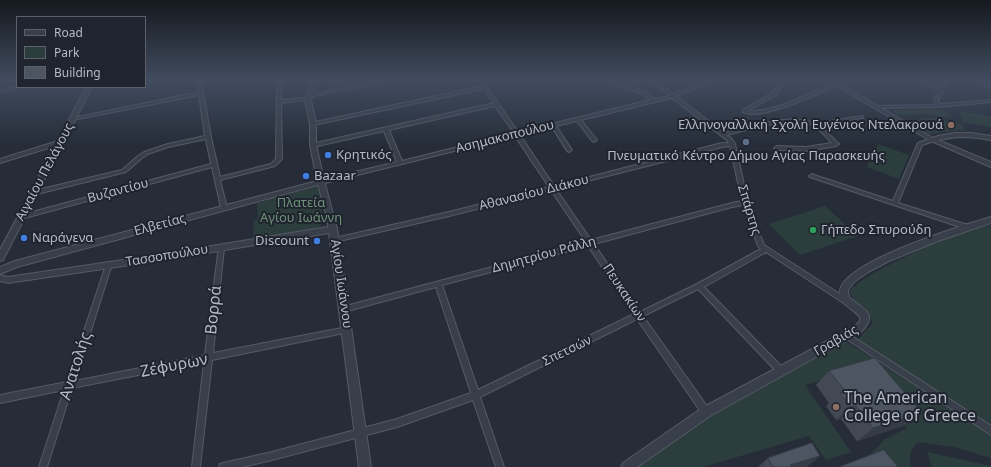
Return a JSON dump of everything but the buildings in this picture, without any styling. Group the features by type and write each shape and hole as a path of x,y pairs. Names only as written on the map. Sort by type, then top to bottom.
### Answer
{"street":[{"name":"Αιγαίου Πελάγους","path":"0,258 81,103"},
{"path":"73,119 153,103"},
{"path":"203,103 208,137 224,208"},
{"path":"217,179 277,162 279,156 279,103"},
{"name":"Αγίου Ιωάννου","path":"309,103 313,124 313,145 335,240 365,467"},
{"path":"313,124 412,103"},
{"name":"Ασημακοπούλου","path":"321,182 646,103"},
{"path":"682,103 724,134 732,144"},
{"path":"759,103 745,111 752,113 792,103"},
{"path":"869,103 931,139 991,165"},
{"path":"876,107 938,106 983,103"},
{"path":"313,145 497,104"},
{"name":"Πευκακίων","path":"497,104 639,316 706,412"},
{"path":"724,134 791,121 805,122 816,125 861,117"},
{"path":"578,119 594,140"},
{"path":"553,125 569,150"},
{"path":"777,148 806,149 836,144 816,125"},
{"path":"386,129 400,163"},
{"path":"895,204 920,144 931,139 963,134 991,138"},
{"path":"33,193 124,170 130,167 141,156 151,151 208,137"},
{"path":"0,161 61,142"},
{"name":"Αθανασίου Διάκου","path":"335,240 448,214 732,144"},
{"name":"Σπάρτης","path":"732,144 745,203 760,244 765,250 847,302"},
{"name":"Βυζαντίου","path":"21,217 214,165"},
{"path":"812,176 966,227"},
{"name":"Ελβετίας","path":"0,271 15,264 29,260 321,182"},
{"name":"Δημητρίου Ράλλη","path":"344,309 590,242 732,205 745,203"},
{"path":"847,302 844,296 844,287 853,277 862,271 937,237 991,220"},
{"name":"Τασσοπούλου","path":"0,278 8,280 221,248 333,229"},
{"name":"Βορρά","path":"196,467 221,248"},
{"name":"Σπετσών","path":"223,467 397,423 476,395 699,286 765,250"},
{"name":"Ανατολής","path":"43,467 109,264"},
{"path":"438,284 500,467"},
{"path":"699,286 781,371"},
{"name":"Γραβιάς","path":"627,467 706,412 847,336 862,325 866,319 862,312 847,302"},
{"name":"Ζέφυρων","path":"0,400 347,330"},
{"path":"847,336 991,431"}],"green space":[{"path":"892,110 944,110 951,118 926,114 897,115"},
{"path":"959,111 991,116 991,127 963,122"},
{"path":"933,118 962,124 965,131 959,130 928,134 911,122"},
{"path":"878,144 909,155 899,179 867,167"},
{"name":"Πλατεία Αγίου Ιωάννη","path":"317,187 324,222 318,228 253,238 254,220 258,219 257,203 282,196 278,207 283,196"},
{"name":"Γήπεδο Σπυρούδη","path":"825,206 858,236 800,255 769,224"},
{"path":"991,225 991,427 859,341 859,338 873,323 865,307 854,300 850,291 857,284 868,277 912,254 955,235"},
{"name":"The American College of Greece","path":"845,341 991,434 991,458 954,447 918,442 910,453 911,467 881,467 871,454 885,439 907,428 860,368 805,385 851,452 826,460 809,436 703,467 633,467 709,416"},
{"path":"927,452 991,466 991,467 932,467"}],"place":[{"name":"Ελληνογαλλική Σχολή Ευγένιος Ντελακρουά","path":"951,125"},
{"name":"Πνευματικό Κέντρο Δήμου Αγίας Παρασκευής","path":"746,142"},
{"name":"Κρητικός","path":"328,155"},
{"name":"Bazaar","path":"306,176"},
{"name":"Γήπεδο Σπυρούδη","path":"813,230"},
{"name":"Ναράγενα","path":"24,238"},
{"name":"Discount","path":"317,241"},
{"name":"The American College of Greece","path":"836,407"}]}
